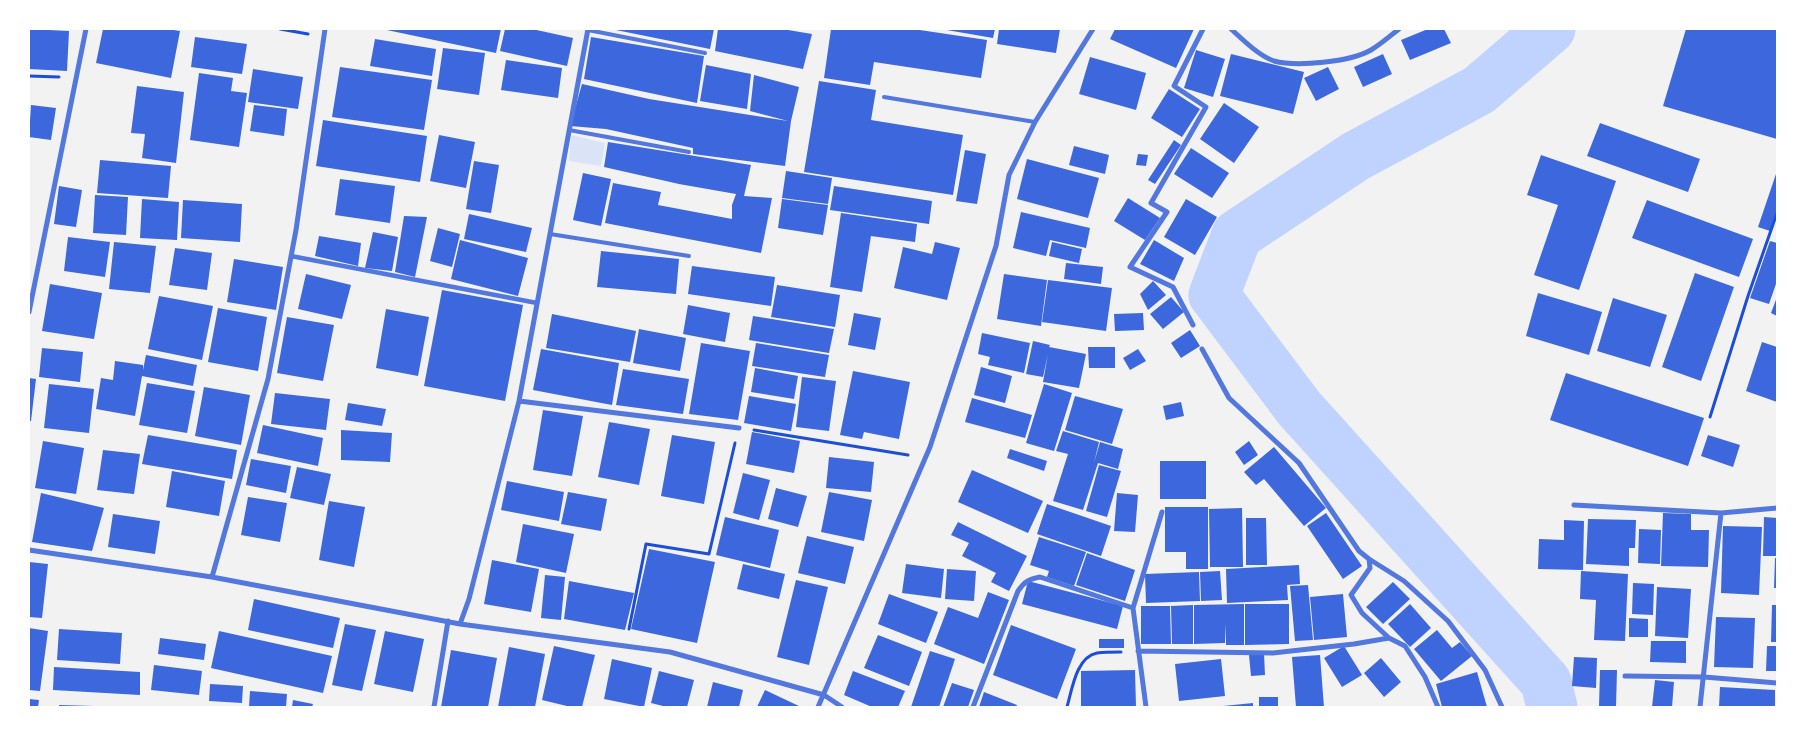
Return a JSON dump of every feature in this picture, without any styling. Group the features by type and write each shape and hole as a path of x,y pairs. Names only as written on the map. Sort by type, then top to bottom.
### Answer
{"street":[{"path":"29,312 86,29"},
{"path":"212,577 268,379 291,256 325,29"},
{"path":"818,707 926,458 964,348 996,246 1009,176 1034,122 1093,29"},
{"path":"1193,325 1174,287 1130,267 1167,212 1151,204 1206,108 1174,86 1203,29"},
{"path":"1231,29 1252,48 1272,60 1300,64 1334,61 1370,50 1399,29"},
{"path":"460,624 471,590 519,401 588,30"},
{"path":"291,256 537,303"},
{"path":"1202,349 1229,398 1299,463 1359,550 1369,559 1404,581 1448,621 1485,670 1502,707"},
{"path":"519,401 739,428"},
{"path":"1574,505 1721,513 1777,508"},
{"path":"1146,707 1133,608 1162,512"},
{"path":"1700,707 1721,513"},
{"path":"29,550 212,577 460,624 670,652 824,696 842,707"},
{"path":"1369,559 1370,568 1351,595 1362,613 1389,638 1405,646 1425,677 1438,707"},
{"path":"973,707 1018,591 1030,578 1040,577 1133,608"},
{"path":"434,707 448,621"},
{"path":"1138,651 1273,653 1389,638"},
{"path":"1625,676 1704,677 1777,684"}],"lane":[{"path":"588,30 705,53"},
{"path":"884,96 1034,122"},
{"path":"569,130 690,152"},
{"path":"550,234 690,256"}],"path":[{"path":"280,29 324,37"},
{"path":"29,76 77,78"},
{"path":"1710,417 1748,296 1777,213"},
{"path":"625,646 646,544 709,554 739,428 926,458"},
{"path":"1067,707 1077,672 1085,660 1095,653 1138,651"}],"shaded area":[{"path":"571,135 605,143 601,166 569,161"}],"building":[{"path":"29,29 69,31 67,71 29,69"},
{"path":"103,29 167,29 180,31 171,78 96,63"},
{"path":"382,29 501,29 496,53"},
{"path":"505,29 532,29 573,38 567,66 500,51"},
{"path":"611,29 714,29 710,49"},
{"path":"718,29 782,29 812,34 803,69 715,51"},
{"path":"831,29 913,29 987,40 981,78 874,62 870,85 824,78"},
{"path":"941,29 995,29 993,38"},
{"path":"999,29 1060,29 1056,53 997,44"},
{"path":"1115,29 1194,29 1176,68 1110,39"},
{"path":"1428,29 1444,29 1451,43 1410,60 1401,40"},
{"path":"1686,29 1777,29 1777,139 1663,106"},
{"path":"195,37 247,44 242,74 191,67"},
{"path":"591,37 704,56 697,103 584,79"},
{"path":"375,39 436,49 432,76 370,66"},
{"path":"443,48 485,53 479,95 437,89"},
{"path":"1196,50 1225,59 1213,97 1184,88"},
{"path":"1231,54 1304,72 1293,114 1220,96"},
{"path":"1383,54 1392,74 1363,87 1354,67"},
{"path":"1090,57 1146,73 1136,110 1079,94"},
{"path":"506,60 562,68 558,98 501,90"},
{"path":"706,65 751,74 747,109 700,101"},
{"path":"340,67 432,80 424,130 332,117"},
{"path":"1328,67 1339,89 1316,101 1304,78"},
{"path":"253,69 303,77 298,109 248,102"},
{"path":"199,73 233,78 231,91 247,93 239,147 190,140"},
{"path":"754,75 799,87 791,121 785,166 693,154 693,148 606,129 570,126 582,84 649,99 788,121 750,111"},
{"path":"819,81 876,90 871,120 963,135 953,195 804,172"},
{"path":"137,86 184,92 176,163 142,158 145,134 131,133"},
{"path":"1169,89 1200,109 1182,137 1151,118"},
{"path":"1224,103 1259,127 1234,163 1200,139"},
{"path":"31,105 56,108 51,140 29,137"},
{"path":"254,105 287,109 284,136 250,131"},
{"path":"323,120 427,136 420,182 316,166"},
{"path":"1600,123 1700,159 1688,192 1587,156"},
{"path":"439,135 475,142 466,188 430,181"},
{"path":"1174,140 1181,145 1155,184 1148,180"},
{"path":"608,142 751,165 744,196 772,198 761,253 605,223 613,183 661,192 658,205 732,219 732,205 736,194 679,184 604,167"},
{"path":"1074,146 1109,155 1105,174 1069,165"},
{"path":"1191,148 1229,173 1212,198 1174,174"},
{"path":"965,150 986,154 977,204 956,201"},
{"path":"1138,154 1148,155 1146,166 1136,165"},
{"path":"1541,155 1616,181 1579,290 1534,275 1558,205 1527,195"},
{"path":"1027,159 1099,178 1088,218 1017,199"},
{"path":"100,160 171,166 168,198 97,193"},
{"path":"474,161 499,165 491,213 466,209"},
{"path":"786,171 832,178 828,204 782,198"},
{"path":"1777,171 1777,210 1770,231 1758,227"},
{"path":"583,173 611,179 601,226 573,220"},
{"path":"340,179 395,186 390,223 335,215"},
{"path":"59,186 82,190 76,227 54,224"},
{"path":"834,186 932,201 929,224 830,210"},
{"path":"95,195 128,197 126,235 93,233"},
{"path":"1128,198 1160,218 1145,240 1114,221"},
{"path":"142,199 179,202 177,240 140,238"},
{"path":"782,199 828,205 823,235 778,228"},
{"path":"1186,199 1217,217 1195,255 1164,237"},
{"path":"183,200 242,204 240,242 181,238"},
{"path":"1647,200 1753,239 1739,277 1632,238"},
{"path":"1021,212 1090,228 1086,248 1050,240 1046,256 1013,248"},
{"path":"841,213 917,224 915,242 871,236 862,292 830,287"},
{"path":"469,214 532,228 526,252 464,239"},
{"path":"404,216 427,217 415,277 395,272"},
{"path":"438,228 460,234 452,267 430,261"},
{"path":"373,232 398,237 392,271 365,268"},
{"path":"319,236 361,243 358,266 315,256"},
{"path":"68,237 110,242 105,277 64,271"},
{"path":"460,240 528,258 518,296 451,279"},
{"path":"1154,240 1184,258 1174,281 1140,264"},
{"path":"1770,241 1777,243 1777,281 1769,304 1750,298"},
{"path":"114,242 156,246 150,293 109,289"},
{"path":"935,242 960,248 947,300 894,288 903,247 932,254"},
{"path":"1052,242 1082,249 1079,263 1049,256"},
{"path":"175,248 212,253 207,290 169,285"},
{"path":"601,251 679,259 676,294 597,287"},
{"path":"234,259 283,267 276,310 227,302"},
{"path":"1066,263 1103,267 1101,284 1064,279"},
{"path":"692,266 775,277 771,306 688,294"},
{"path":"1695,273 1734,287 1701,381 1662,367"},
{"path":"306,274 351,285 342,319 298,309"},
{"path":"1004,274 1047,280 1041,326 997,319"},
{"path":"1048,280 1112,288 1106,331 1042,322"},
{"path":"1153,281 1166,295 1148,310 1140,294"},
{"path":"50,284 102,293 94,339 42,331"},
{"path":"777,285 840,295 835,327 771,317"},
{"path":"442,290 523,305 505,401 424,386"},
{"path":"1538,293 1602,312 1589,355 1526,336"},
{"path":"159,296 213,306 202,360 148,349"},
{"path":"1171,297 1184,312 1163,329 1150,314"},
{"path":"1777,297 1777,316 1771,313"},
{"path":"1613,298 1667,315 1650,367 1597,351"},
{"path":"688,305 730,313 725,342 683,334"},
{"path":"218,308 267,317 258,371 208,362"},
{"path":"386,309 429,317 418,376 376,368"},
{"path":"854,313 881,318 875,350 848,345"},
{"path":"1143,313 1144,330 1115,331 1114,314"},
{"path":"552,314 636,331 630,362 546,348"},
{"path":"753,316 834,329 829,353 749,340"},
{"path":"287,317 334,325 323,381 277,373"},
{"path":"639,329 686,338 680,371 633,363"},
{"path":"1190,330 1200,346 1181,358 1171,343"},
{"path":"982,333 1030,343 1024,373 988,365 990,357 978,354"},
{"path":"1033,341 1050,345 1049,347 1086,354 1079,388 1043,382 1048,354 1043,377 1026,374"},
{"path":"1762,342 1777,347 1777,402 1746,391"},
{"path":"701,343 750,351 738,420 689,414"},
{"path":"756,343 829,355 825,377 752,366"},
{"path":"1088,347 1115,347 1115,368 1089,368"},
{"path":"42,348 83,352 80,382 39,377"},
{"path":"541,349 619,363 612,405 533,390"},
{"path":"1138,349 1146,361 1130,370 1123,358"},
{"path":"146,355 197,365 193,386 142,376 135,416 96,409 101,378 113,380 115,361 143,365 143,370"},
{"path":"981,367 1012,376 1005,403 974,395"},
{"path":"755,368 798,376 794,399 751,392"},
{"path":"623,369 689,379 683,414 616,405"},
{"path":"853,371 910,382 899,439 864,432 862,439 840,435"},
{"path":"1566,373 1704,418 1688,466 1550,420"},
{"path":"802,377 836,381 829,431 796,427"},
{"path":"29,378 36,379 31,421 29,421"},
{"path":"147,383 195,391 187,433 139,425"},
{"path":"49,384 94,389 89,433 44,428"},
{"path":"1044,384 1072,393 1054,451 1026,443"},
{"path":"204,387 250,395 241,445 195,436"},
{"path":"275,393 330,399 326,430 271,424"},
{"path":"749,396 796,404 791,431 744,423"},
{"path":"1075,396 1123,409 1112,444 1065,430"},
{"path":"972,398 1032,415 1025,438 965,422"},
{"path":"1181,402 1184,416 1166,420 1163,406"},
{"path":"348,403 386,409 382,426 345,420"},
{"path":"543,410 583,416 572,476 533,470"},
{"path":"609,422 650,429 639,485 598,477"},
{"path":"263,425 323,438 318,466 257,453"},
{"path":"341,430 392,433 390,462 341,460"},
{"path":"1063,431 1099,442 1094,463 1100,442 1123,449 1118,469 1098,463 1083,510 1053,501 1068,454 1056,451"},
{"path":"752,432 800,441 794,473 746,464"},
{"path":"148,435 237,450 232,479 142,464"},
{"path":"672,435 715,442 704,504 661,496"},
{"path":"1708,435 1740,445 1733,467 1701,456"},
{"path":"43,441 84,448 76,494 35,488"},
{"path":"1249,441 1258,455 1244,465 1235,452"},
{"path":"1274,447 1326,508 1304,526 1264,479 1256,485 1244,472"},
{"path":"1010,449 1047,461 1044,471 1007,458"},
{"path":"103,450 140,454 134,494 97,490"},
{"path":"829,457 874,462 871,492 826,488"},
{"path":"251,459 291,466 286,493 246,485"},
{"path":"1160,461 1206,461 1206,499 1160,499"},
{"path":"1099,465 1121,471 1107,517 1086,511"},
{"path":"297,467 331,474 324,505 290,498"},
{"path":"972,470 1043,501 1028,533 958,502"},
{"path":"172,471 225,481 219,516 166,507"},
{"path":"743,473 770,480 759,520 733,513"},
{"path":"507,481 564,492 559,521 501,510"},
{"path":"776,488 807,496 798,527 768,519"},
{"path":"568,492 607,499 601,531 561,524"},
{"path":"829,492 872,500 864,541 821,532"},
{"path":"41,493 104,508 92,551 32,542"},
{"path":"1117,493 1138,495 1135,532 1114,531"},
{"path":"248,497 287,503 280,542 241,535"},
{"path":"329,501 365,507 354,567 319,560"},
{"path":"1047,504 1111,526 1101,556 1037,534"},
{"path":"1165,507 1208,507 1208,569 1186,569 1186,552 1165,552"},
{"path":"1242,508 1243,567 1210,567 1209,509"},
{"path":"1326,513 1362,566 1343,579 1307,526"},
{"path":"1663,513 1691,514 1691,530 1709,530 1708,567 1661,566"},
{"path":"113,514 160,521 155,554 108,547"},
{"path":"725,517 779,530 770,568 716,555"},
{"path":"1764,517 1777,518 1777,556 1763,556"},
{"path":"1246,518 1266,518 1267,565 1246,565"},
{"path":"1588,519 1636,520 1635,548 1629,548 1629,566 1586,564"},
{"path":"1564,520 1584,521 1583,570 1538,569 1539,539 1564,540"},
{"path":"958,522 1027,556 1009,591 991,582 996,573 962,556 969,543 951,535"},
{"path":"523,524 574,534 566,573 516,562"},
{"path":"1723,526 1762,527 1759,595 1721,593"},
{"path":"1639,529 1661,530 1660,564 1638,563"},
{"path":"807,536 854,547 845,584 798,573"},
{"path":"1039,537 1086,552 1074,586 1047,577 1049,571 1030,565"},
{"path":"649,549 715,562 697,643 631,629"},
{"path":"1087,553 1135,570 1125,601 1076,585"},
{"path":"1775,558 1777,558 1777,588 1774,588"},
{"path":"492,560 539,569 531,612 484,604"},
{"path":"29,562 48,564 42,618 29,617"},
{"path":"743,564 785,574 779,599 737,589"},
{"path":"906,564 944,569 941,598 902,593"},
{"path":"1299,565 1300,584 1287,585 1288,600 1227,603 1226,569"},
{"path":"947,569 976,571 974,601 945,599"},
{"path":"1220,571 1222,600 1201,601 1200,572"},
{"path":"1581,571 1628,574 1625,641 1594,640 1596,600 1580,599"},
{"path":"1199,572 1200,601 1146,603 1145,574"},
{"path":"545,575 565,577 561,620 541,618"},
{"path":"796,580 828,587 809,665 777,657"},
{"path":"569,581 634,593 625,630 564,619"},
{"path":"1028,581 1123,606 1117,629 1022,604"},
{"path":"1393,582 1410,599 1383,624 1366,607"},
{"path":"1633,583 1654,584 1653,615 1632,614"},
{"path":"1308,585 1313,640 1295,641 1290,586"},
{"path":"1657,587 1691,589 1688,638 1655,636"},
{"path":"988,592 1009,600 984,664 934,644 948,607 978,618"},
{"path":"889,594 938,612 926,643 878,624"},
{"path":"1343,594 1347,637 1314,640 1310,597"},
{"path":"254,599 340,618 333,648 248,630"},
{"path":"1244,604 1244,645 1226,645 1226,624 1225,643 1194,644 1194,605"},
{"path":"1245,604 1289,604 1289,644 1245,645"},
{"path":"1410,604 1431,628 1410,647 1388,624"},
{"path":"1193,605 1193,644 1172,644 1171,606"},
{"path":"1772,605 1777,605 1777,642 1771,642"},
{"path":"1141,606 1170,606 1171,644 1141,644"},
{"path":"1716,617 1755,618 1753,668 1714,667"},
{"path":"1629,618 1648,619 1648,637 1629,637"},
{"path":"345,624 376,630 362,691 332,685"},
{"path":"1011,625 1076,649 1057,699 993,675"},
{"path":"29,628 48,631 40,691 29,690"},
{"path":"59,629 122,633 120,664 57,660"},
{"path":"1437,630 1452,648 1460,642 1472,656 1441,681 1414,649"},
{"path":"219,631 332,656 323,693 211,668"},
{"path":"385,631 424,639 413,692 374,684"},
{"path":"878,635 922,652 909,686 864,668"},
{"path":"160,638 206,644 204,660 158,654"},
{"path":"1099,639 1124,639 1124,648 1099,648"},
{"path":"1651,641 1686,641 1686,663 1650,662"},
{"path":"554,646 595,655 582,707 571,707 542,700"},
{"path":"1344,646 1362,675 1342,687 1324,658"},
{"path":"1767,646 1777,646 1777,671 1766,671"},
{"path":"509,647 545,654 535,707 498,707"},
{"path":"451,650 497,658 488,707 441,707"},
{"path":"930,651 955,659 939,707 911,707"},
{"path":"1264,654 1265,675 1251,676 1249,655"},
{"path":"1320,655 1324,707 1296,707 1292,657"},
{"path":"1574,657 1597,658 1596,688 1572,686"},
{"path":"1381,658 1401,682 1384,697 1364,673"},
{"path":"612,659 652,668 644,707 604,699"},
{"path":"1221,659 1225,696 1179,701 1175,664"},
{"path":"154,665 202,671 199,695 151,690"},
{"path":"54,667 140,672 140,695 53,690"},
{"path":"1135,670 1136,707 1081,707 1081,671"},
{"path":"1600,670 1617,670 1616,707 1599,707"},
{"path":"659,671 694,680 687,707 667,707 651,703"},
{"path":"853,671 905,691 898,707 872,707 844,695"},
{"path":"1477,672 1487,707 1442,707 1436,684"},
{"path":"1655,680 1674,682 1672,707 1652,707"},
{"path":"713,682 743,690 739,707 707,707"},
{"path":"952,683 974,690 968,707 943,707"},
{"path":"210,684 243,686 242,703 209,701"},
{"path":"1720,687 1775,690 1775,707 1719,707"},
{"path":"765,690 801,707 757,707"},
{"path":"250,691 287,694 286,707 249,707"},
{"path":"984,692 1017,705 1016,707 979,707"},
{"path":"1259,697 1278,697 1278,707 1259,707"},
{"path":"29,699 39,700 38,707 29,707"},
{"path":"293,700 313,704 312,707 292,707"},
{"path":"1253,703 1253,707 1223,707 1223,706"},
{"path":"59,705 94,706 94,707 59,707"}],"waterway":[{"path":"1550,29 1479,90 1356,156 1237,235 1214,295 1299,408 1546,682 1552,707"}]}
